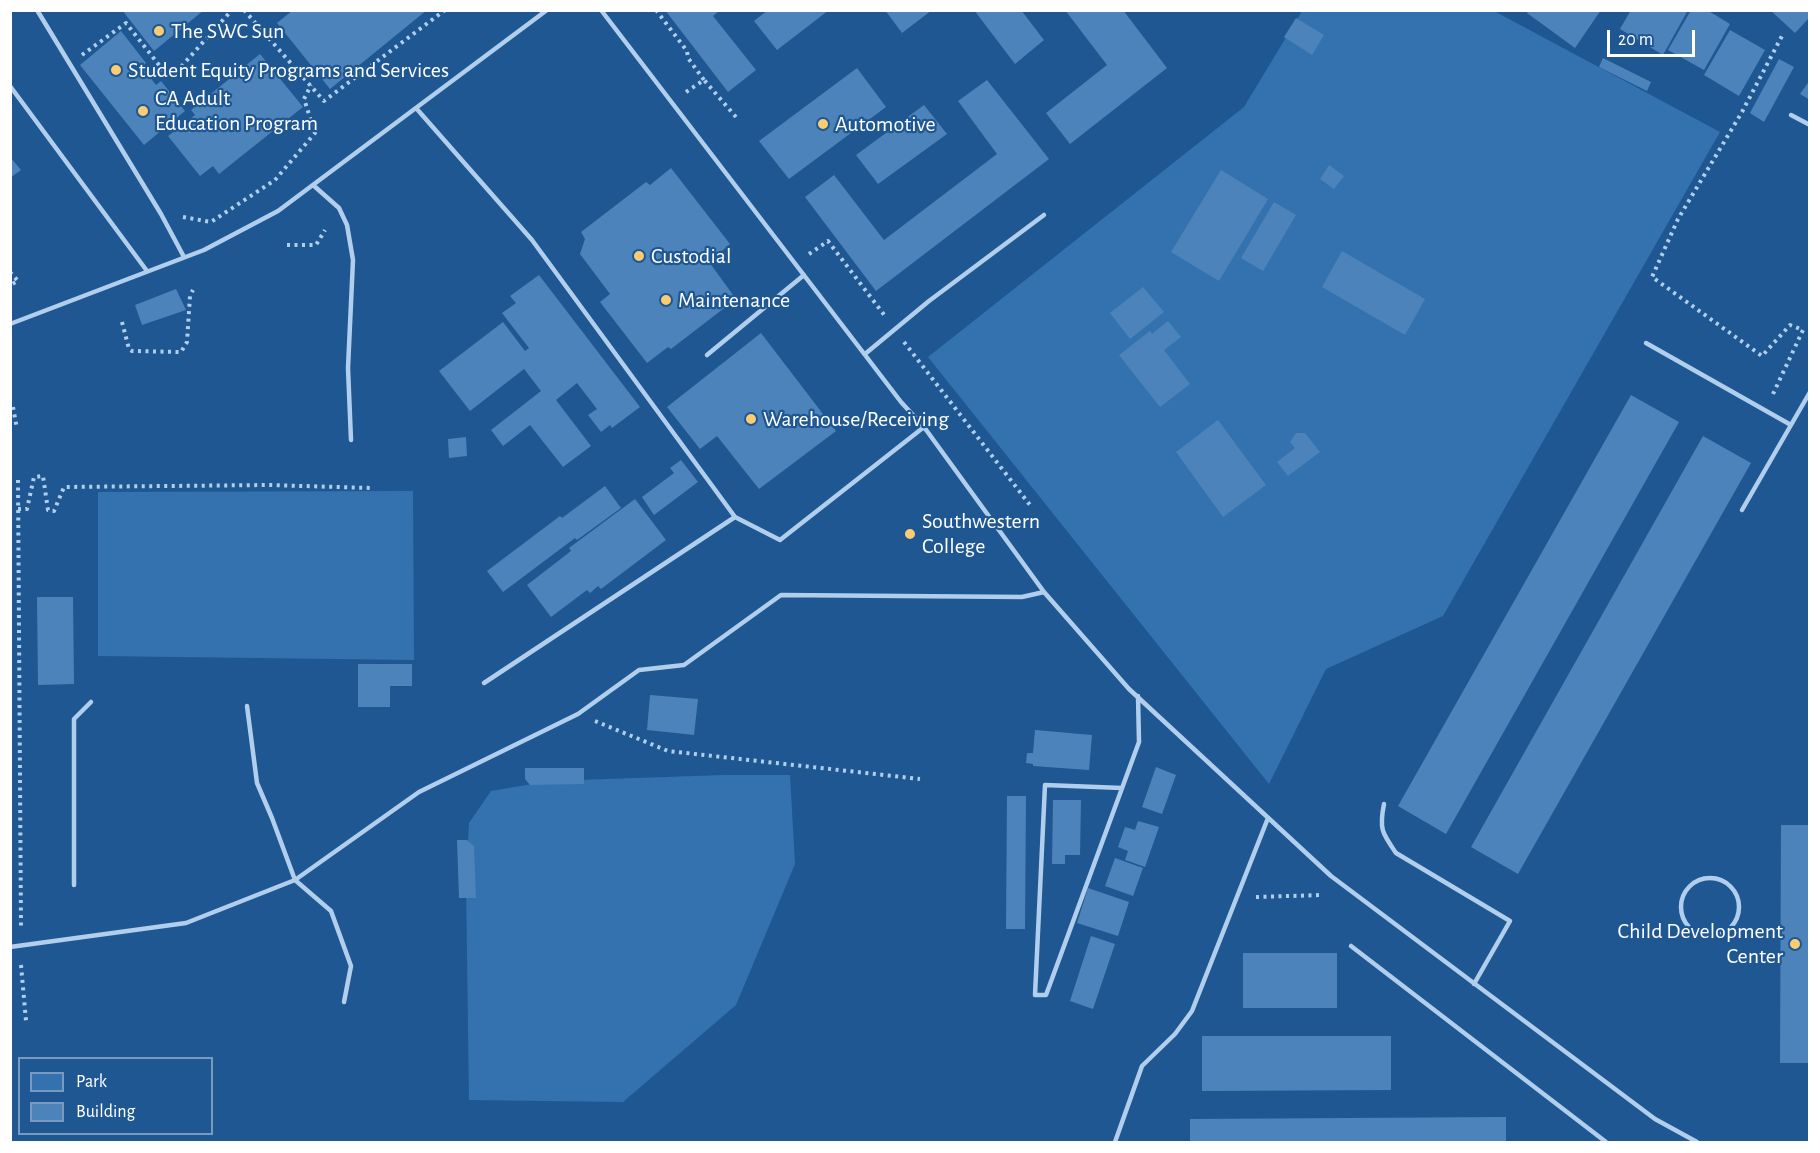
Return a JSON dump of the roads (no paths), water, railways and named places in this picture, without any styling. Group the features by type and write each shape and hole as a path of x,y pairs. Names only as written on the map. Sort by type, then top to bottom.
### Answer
{"lane":[{"path":"37,10 161,214 184,257"},
{"path":"10,324 204,250 278,211 547,10"},
{"path":"601,10 901,402 924,427 1044,591 1138,696 1331,876 1655,1119 1697,1143"},
{"path":"10,86 147,272"},
{"path":"416,108 532,240 735,517 780,540 924,427"},
{"path":"1791,115 1809,125"},
{"path":"313,185 339,208 347,225 351,251 348,368 351,440"},
{"path":"865,354 1044,214"},
{"path":"707,355 804,275"},
{"path":"1646,343 1791,425"},
{"path":"1742,510 1809,392"},
{"path":"484,683 735,517"},
{"path":"10,947 186,923 295,880 418,792 578,714 639,670 684,665 781,595 1022,597 1044,591"},
{"path":"1122,788 1045,785 1035,995 1046,995 1139,742 1138,696"},
{"path":"74,885 74,719 91,702"},
{"path":"247,706 257,783 273,818 295,880 330,911 351,966 344,1002"},
{"path":"1384,804 1381,819 1383,835 1396,853 1510,921 1474,984"},
{"path":"1115,1143 1142,1066 1175,1034 1192,1011 1268,818"},
{"path":"1701,880 1720,880 1735,892 1738,901 1737,919 1724,933 1715,936 1697,933 1684,919 1682,900 1693,885 1701,880"},
{"path":"1351,946 1606,1143"}],"place":[{"name":"The SWC Sun","path":"159,31"},
{"name":"Student Equity Programs and Services","path":"116,70"},
{"name":"CA Adult Education Program","path":"143,111"},
{"name":"Automotive","path":"823,124"},
{"name":"Custodial","path":"639,256"},
{"name":"Maintenance","path":"666,300"},
{"name":"Warehouse/Receiving","path":"751,419"},
{"name":"Southwestern College","path":"910,534"},
{"name":"Child Development Center","path":"1795,944"}]}
